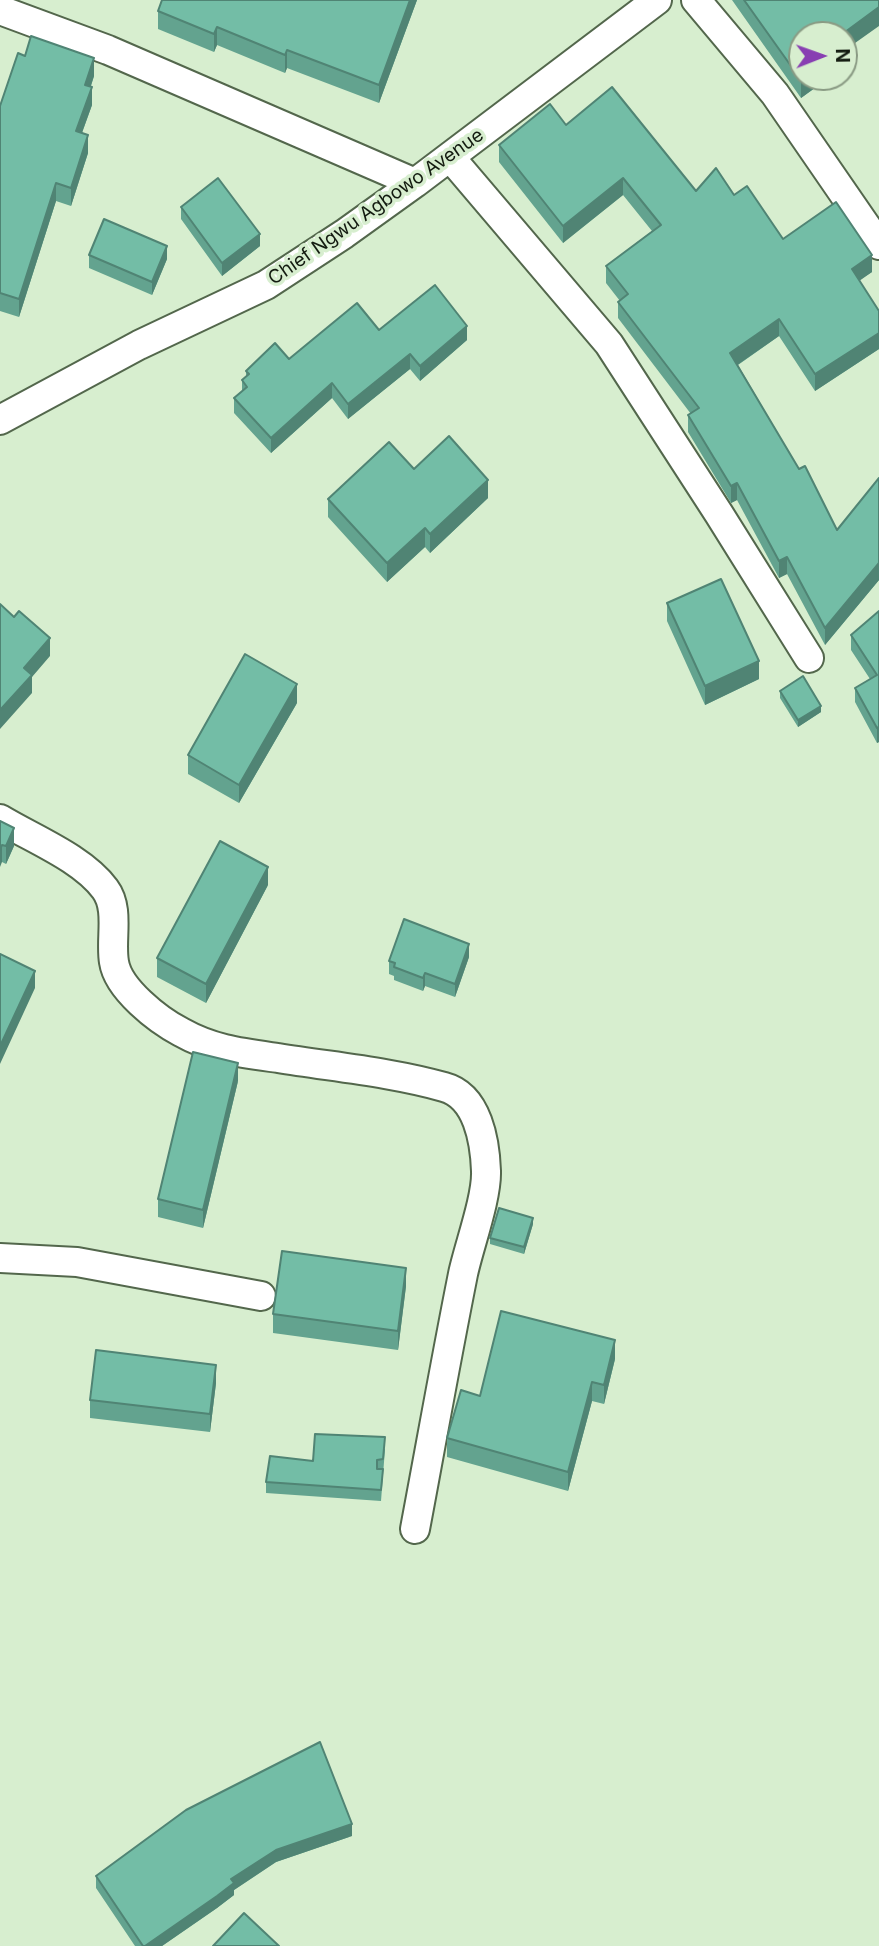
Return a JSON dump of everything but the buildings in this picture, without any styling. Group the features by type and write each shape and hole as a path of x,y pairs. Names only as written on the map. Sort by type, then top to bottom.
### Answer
{"street":[{"name":"Chief Ngwu Agbowo Avenue","path":"0,420 139,345 265,285 344,234 415,183 656,0"},
{"path":"696,0 775,94 879,245"},
{"path":"0,10 108,50 415,183"},
{"path":"450,157 609,344 809,658"},
{"path":"0,820 86,868 107,891 113,915 114,960 118,976 149,1011 180,1032 217,1049 448,1087 459,1094 473,1110 483,1149 486,1181 464,1271 415,1529"},
{"path":"0,1258 76,1262 261,1296"}]}
